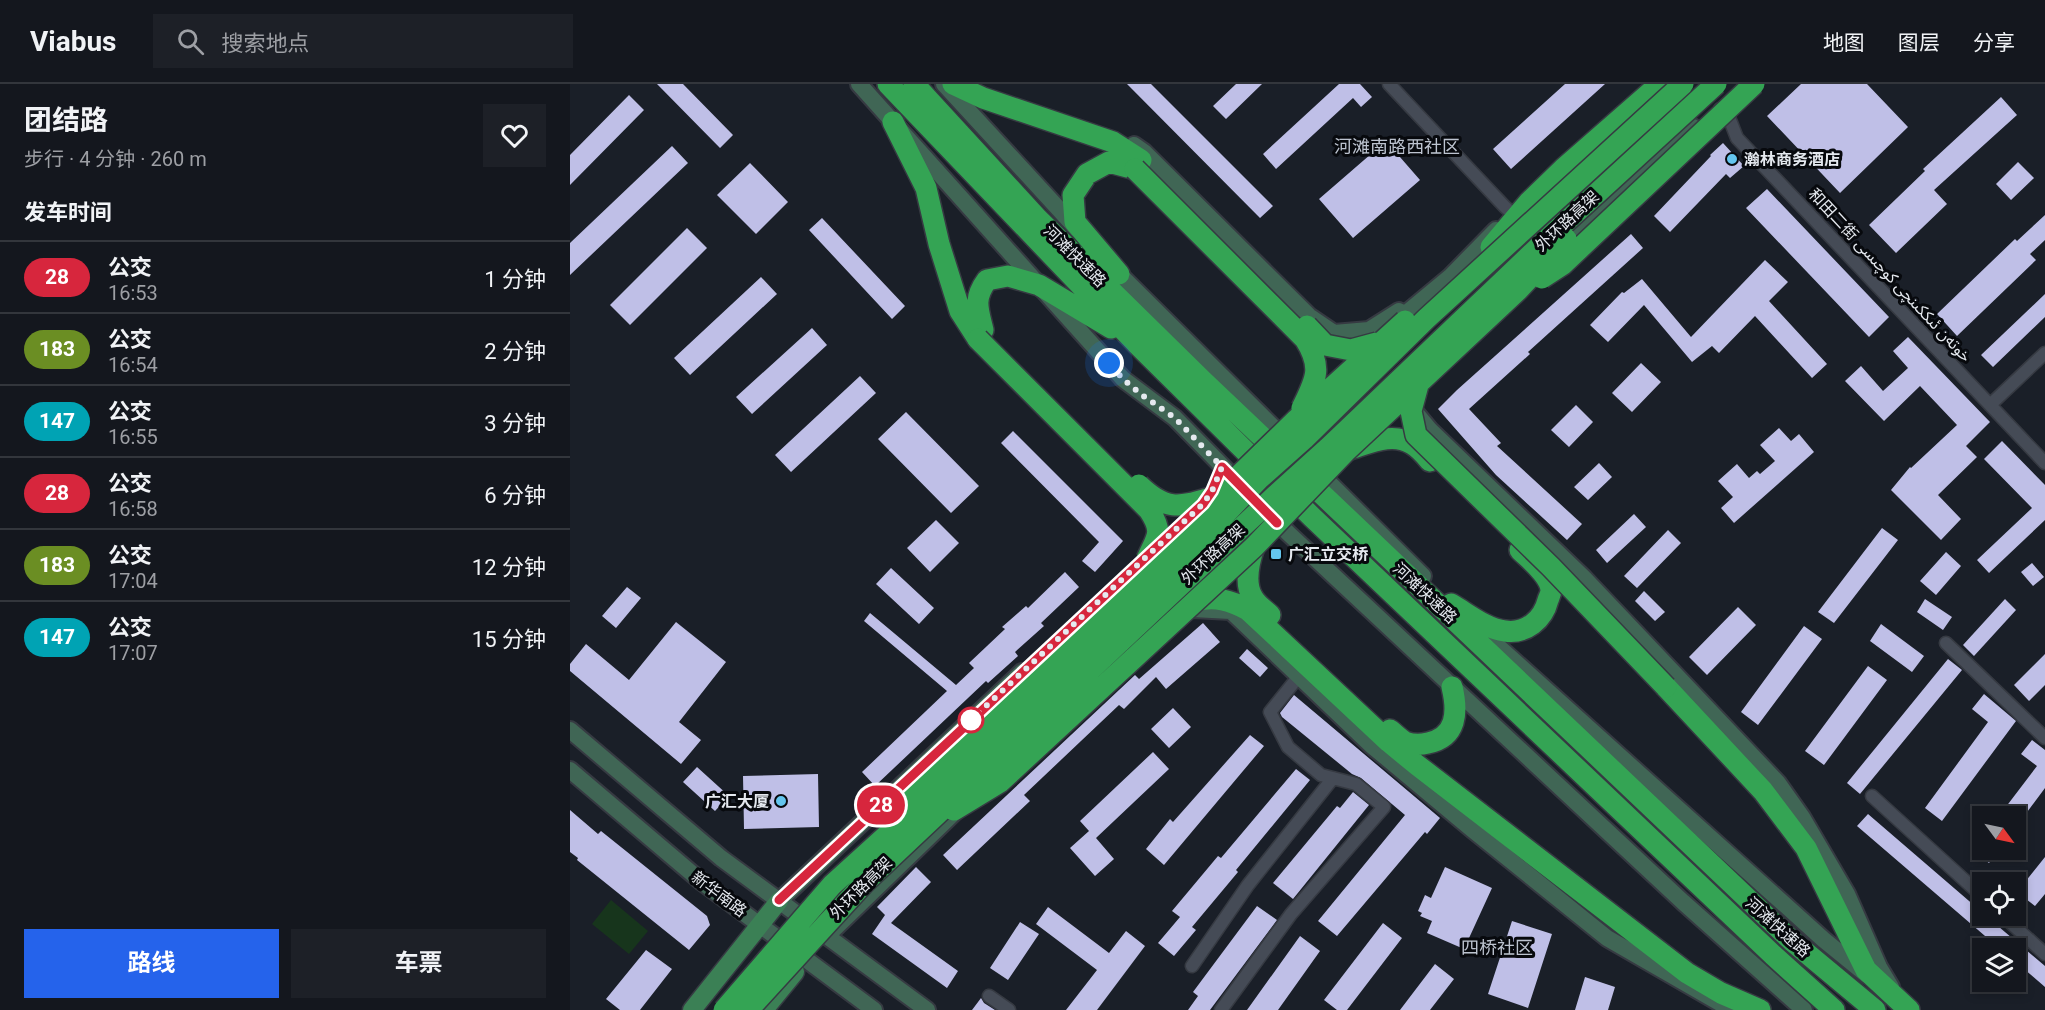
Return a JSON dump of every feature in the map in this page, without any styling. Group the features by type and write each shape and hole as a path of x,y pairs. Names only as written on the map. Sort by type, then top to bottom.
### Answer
{"highway":[{"name":"河滩快速路","path":"888,84 1137,344 1320,526 1773,956 1834,1010"},
{"name":"河滩快速路","path":"914,84 1038,219 1212,389 1792,941 1875,1010"},
{"path":"953,84 983,98 1113,141 1325,345 1351,350 1381,342"},
{"path":"1491,247 1529,202 1563,169 1660,84"},
{"path":"861,858 898,807 1296,420 1381,342 1595,155 1682,84"},
{"name":"外环路高架","path":"724,1010 832,885 1171,570 1259,479 1304,439 1426,319 1682,84"},
{"name":"外环路高架","path":"748,1010 865,882 1716,84"},
{"path":"1504,303 1562,265 1754,84"},
{"path":"920,830 1000,782 1254,547 1347,450 1504,303 1676,120"},
{"path":"893,122 926,188 939,244 960,311 1149,510 1157,523 1159,534 1142,571"},
{"path":"1119,274 1075,222 1073,195 1087,174 1109,162 1138,165 1305,339 1315,355 1315,382 1296,420"},
{"path":"1137,344 1039,285 1008,276 987,280 979,291 977,305 981,334 1158,501 1174,506 1218,496"},
{"path":"1419,383 1411,411 1416,435 1551,567 1763,791 1806,848 1866,970 1906,1007"},
{"path":"1347,450 1376,441 1397,438 1413,444 1534,563 1551,590 1546,609 1534,624 1519,632 1503,631 1487,625 1451,604"},
{"path":"1254,547 1250,559 1248,582 1253,598 1378,721 1405,742 1418,745 1440,741 1451,729 1456,712 1452,687"},
{"path":"1195,601 1209,597 1233,601 1248,610 1389,742 1687,973 1722,993 1760,1010"}],"main road":[{"path":"692,1010 779,900"},
{"path":"764,1010 827,936"}],"street":[{"path":"859,84 1123,379 1175,418 1288,534 1674,894 1804,1010"},
{"path":"944,84 1119,274 1451,604 1824,940 1906,1007"},
{"path":"1389,84 1512,213"},
{"path":"1264,418 1283,420 1292,416 1339,370 1450,277 1550,175 1648,84"},
{"path":"1324,478 1328,460 1741,84"},
{"name":"和田二街 خوتەن ئىككىنچى كوچىسى","path":"1717,106 1730,120 1737,138 2045,463"},
{"path":"1080,130 1114,131 1144,152 1309,316 1334,333 1369,330 1436,289"},
{"path":"1990,405 2045,353"},
{"path":"1400,394 1430,430 1584,578 1778,783 1802,817 1847,894 1878,966 1906,1007"},
{"path":"779,900 1203,504 1212,491 1222,467"},
{"path":"827,936 1197,581 1233,543 1268,531 1288,534"},
{"path":"1153,621 1193,609 1231,611 1371,745 1607,938 1732,1010"},
{"path":"1946,643 2045,738"},
{"path":"1221,1010 1291,914 1384,807 1356,784 1321,774 1288,747 1270,712 1299,676"},
{"name":"新华南路","path":"570,729 721,858 927,1010"},
{"name":"新华南路","path":"570,770 702,882 874,1010"},
{"path":"1192,966 1248,885 1333,777"},
{"path":"1872,796 1972,887"},
{"path":"2014,926 2045,954"},
{"path":"989,996 1009,1010"}],"green space":[{"path":"611,900 648,931 629,954 592,924"}],"building":[{"path":"657,84 683,84 733,135 720,148"},
{"path":"1127,84 1151,84 1273,206 1260,218"},
{"path":"1236,84 1262,84 1226,119 1213,106"},
{"path":"1339,84 1360,84 1372,97 1361,107 1353,98 1276,169 1263,154"},
{"path":"1565,84 1605,84 1511,169 1493,149"},
{"path":"1801,84 1867,84 1908,127 1840,193 1767,116"},
{"path":"629,95 644,110 570,185 570,155"},
{"path":"2001,97 2017,115 1934,190 1947,204 1896,253 1869,225 1925,171 1923,169"},
{"path":"1386,141 1420,180 1353,238 1319,199"},
{"path":"1723,143 1744,166 1730,178 1726,174 1670,232 1654,216"},
{"path":"672,146 688,163 570,275 570,243"},
{"path":"2018,162 2034,178 2011,200 1996,184"},
{"path":"750,163 788,202 756,234 717,195"},
{"path":"1767,189 1889,317 1869,337 1746,208"},
{"path":"2045,215 2045,240 2030,254 2036,260 1957,336 1937,314 2015,239 2017,241"},
{"path":"822,218 905,306 892,319 809,230"},
{"path":"687,228 707,248 630,325 610,305"},
{"path":"1631,234 1643,248 1469,409 1501,443 1497,446 1582,524 1567,540 1496,475 1438,409"},
{"path":"1765,260 1788,282 1769,301 1827,364 1812,378 1755,316 1719,353 1712,346 1692,362 1644,305 1608,342 1590,325 1622,292 1624,293 1642,279 1691,337"},
{"path":"761,277 777,294 690,375 674,358"},
{"path":"2045,294 2045,317 1993,367 1981,355"},
{"path":"812,328 827,345 752,414 736,397"},
{"path":"1908,337 1990,422 1966,446 1977,457 1938,495 1961,519 1941,540 1891,490 1910,467 1957,425 1920,386 1884,421 1845,381 1861,366 1883,391 1908,368 1893,351"},
{"path":"1641,363 1661,382 1632,412 1612,393"},
{"path":"860,376 876,393 791,472 775,455"},
{"path":"1576,405 1593,422 1569,447 1551,430"},
{"path":"906,412 979,486 951,513 878,439"},
{"path":"1779,428 1791,441 1799,434 1814,452 1734,523 1721,508 1733,497 1718,481 1737,464 1749,478 1757,471 1760,474 1775,461 1760,445"},
{"path":"1013,431 1123,541 1095,572 1082,561 1099,542 1001,443"},
{"path":"2002,441 2045,485 2045,520 1989,573 1977,560 2032,508 1984,459"},
{"path":"1599,463 1612,477 1588,500 1574,487"},
{"path":"1634,514 1646,527 1607,563 1596,550"},
{"path":"936,520 959,543 930,572 907,548"},
{"path":"1882,528 1898,540 1834,623 1818,612"},
{"path":"1668,530 1681,543 1637,588 1624,576"},
{"path":"1946,552 1961,566 1936,595 1920,581"},
{"path":"2032,563 2044,577 2033,586 2021,572"},
{"path":"891,568 934,608 919,624 876,584"},
{"path":"1065,572 1079,587 1041,623 1044,626 1015,652 1018,656 988,683 986,681 875,786 862,772 947,691 864,621 870,613 956,685 974,668 969,663 1005,629 1002,627 1026,606 1028,608"},
{"path":"627,587 641,598 616,628 602,616"},
{"path":"1644,591 1665,612 1655,621 1635,601"},
{"path":"1925,599 1952,617 1943,630 1917,612"},
{"path":"2005,599 2016,610 1974,656 1963,645"},
{"path":"1738,607 1756,625 1707,675 1689,657"},
{"path":"676,622 726,662 679,722 701,740 681,764 570,671 570,664 586,644 629,680"},
{"path":"1203,623 1220,642 1166,689 1156,677 1124,709 1119,705 1024,795 1030,801 957,870 943,855 1135,675 1139,679"},
{"path":"1881,624 1924,656 1912,672 1870,641"},
{"path":"1804,626 1822,639 1758,725 1741,712"},
{"path":"1247,649 1268,668 1260,677 1239,658"},
{"path":"2045,654 2045,685 2029,701 2014,685"},
{"path":"1948,659 1962,670 1860,794 1847,783"},
{"path":"1868,666 1887,680 1824,765 1805,751"},
{"path":"1984,694 2016,721 1942,821 1925,808 1988,722 1972,709"},
{"path":"1294,695 1440,818 1427,834 1425,832 1337,936 1318,921 1405,815 1282,717 1280,713"},
{"path":"1173,708 1191,727 1169,748 1151,729"},
{"path":"1250,735 1264,746 1164,865 1146,849 1170,819 1173,822"},
{"path":"2032,740 2045,750 2045,788 2026,814 2026,806 2007,806 2037,766 2021,754"},
{"path":"1153,752 1169,769 1096,838 1114,859 1095,876 1070,848 1089,831 1080,821"},
{"path":"697,767 729,796 715,811 683,782"},
{"path":"1296,769 1310,780 1236,870 1238,872 1192,927 1196,930 1174,956 1158,943 1180,917 1172,911 1218,856 1221,858"},
{"name":"广汇大厦","path":"818,774 819,827 744,829 743,776"},
{"path":"1353,792 1369,805 1293,899 1273,883 1337,806 1340,808"},
{"path":"570,810 598,834 601,831 707,916 710,925 689,950 570,852"},
{"path":"1868,814 1972,904 1972,925 1857,826"},
{"path":"2045,857 2045,894 2035,906 2026,899 2026,881"},
{"path":"916,867 931,882 891,923 958,971 947,988 872,934 885,915 877,907"},
{"path":"1445,867 1492,888 1464,949 1427,933 1432,921 1420,916 1422,913 1418,911 1425,895 1431,898"},
{"path":"1257,906 1277,920 1210,1010 1188,1010 1198,996 1193,992"},
{"path":"1048,907 1109,953 1126,931 1145,946 1097,1010 1066,1010 1097,970 1036,924"},
{"path":"1512,921 1552,934 1528,1008 1488,994"},
{"path":"1020,922 1039,934 1008,980 990,968"},
{"path":"1383,923 1402,938 1347,1010 1337,1010 1324,1000"},
{"path":"1973,926 1998,926 2012,938 1987,938"},
{"path":"1300,936 1320,951 1278,1010 1247,1010"},
{"path":"646,950 672,969 640,1010 620,1010 606,999"},
{"path":"2026,950 2045,966 2045,987 2026,971"},
{"path":"1435,964 1454,979 1430,1010 1400,1010"},
{"path":"1585,977 1615,987 1608,1010 1575,1010"},
{"path":"981,998 984,1003 995,1010 972,1010"}],"bus line":[{"name":"28","path":"779,900 1203,504 1212,491 1222,467 1277,523"}],"place":[{"name":"瀚林商务酒店","path":"1732,159"},
{"name":"广汇立交桥","path":"1276,554"},
{"name":"广汇大厦","path":"781,801"}],"district":[{"name":"河滩南路西社区","path":"1397,146"},
{"name":"四桥社区","path":"1497,947"}],"route":[{"path":"971,720 1203,504 1217,480 1222,467 1175,418 1142,395 1109,363"}]}
